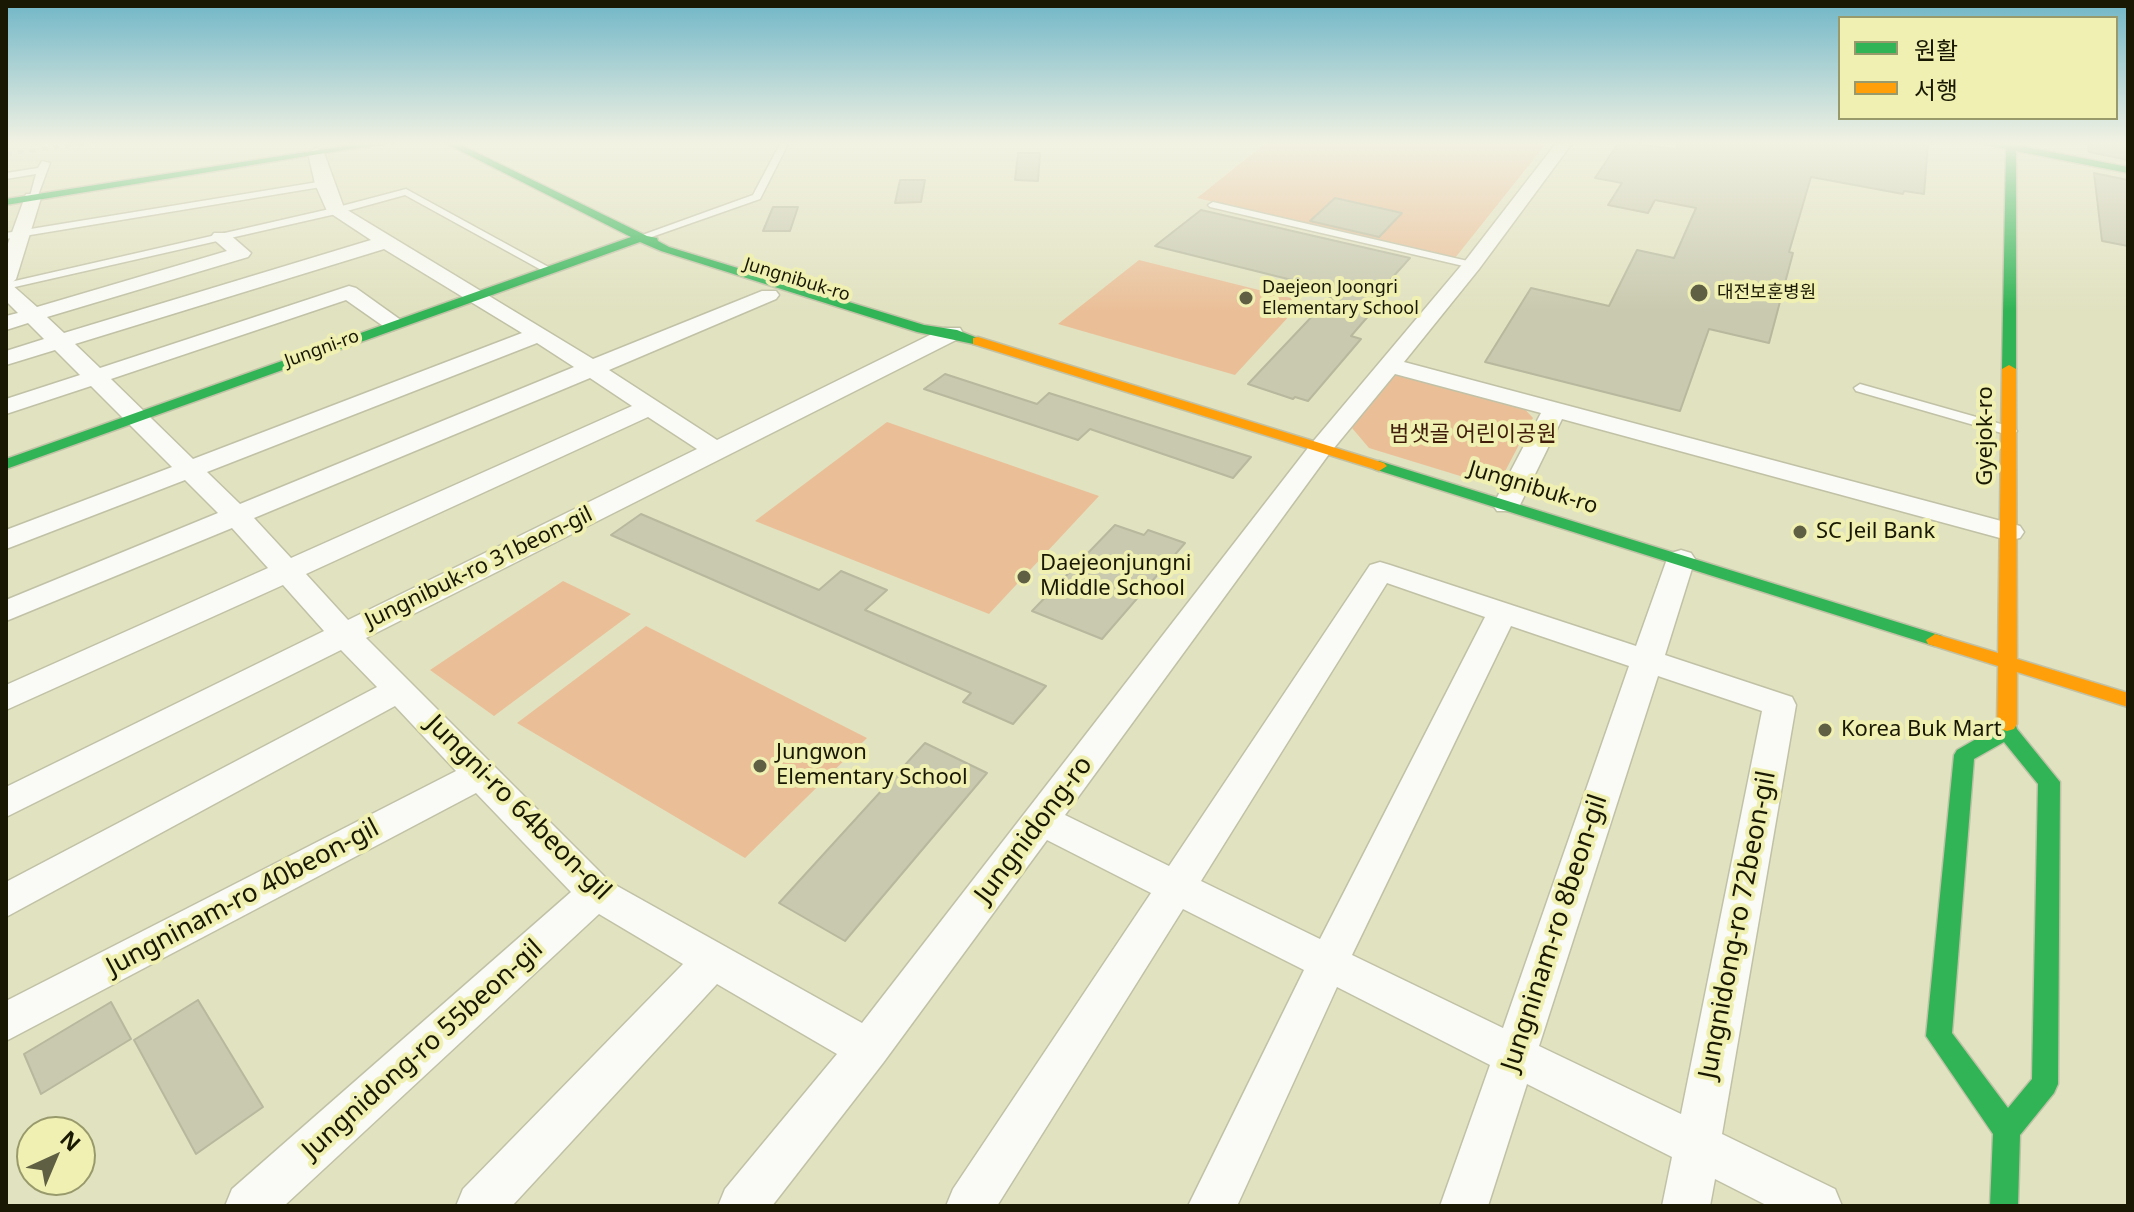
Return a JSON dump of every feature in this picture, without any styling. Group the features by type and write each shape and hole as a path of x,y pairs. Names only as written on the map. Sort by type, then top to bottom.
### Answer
{"main road":[{"path":"6,202 28,199"},
{"name":"Jungnibuk-ro","path":"561,199 639,238 677,243 934,322 952,333 2128,700"},
{"name":"Gyejok-ro","path":"2007,731 2009,199"},
{"name":"Jungni-ro","path":"6,464 639,238"},
{"path":"2004,1206 2007,1130 2045,1084 2049,782 2007,731 1964,755 1939,1036 2007,1130"}],"street":[{"path":"8,269 13,235 32,199"},
{"path":"330,199 336,211 539,334 717,451"},
{"name":"Jungnidong-ro","path":"742,1206 868,1049 1320,449 1472,265 1520,199"},
{"path":"6,323 241,253 221,237"},
{"path":"6,358 389,241"},
{"name":"Jungni-ro 64beon-gil","path":"6,288 236,515 345,635 596,893 868,1049"},
{"path":"6,407 349,292 394,323"},
{"path":"6,611 769,295"},
{"name":"Jungnibuk-ro 31beon-gil","path":"6,803 952,333"},
{"path":"6,540 539,334"},
{"path":"1389,365 2010,532"},
{"path":"6,698 650,407"},
{"path":"1507,505 1555,409"},
{"name":"Jungninam-ro 8beon-gil","path":"1464,1206 1681,559"},
{"path":"970,1206 1380,571 1647,660"},
{"path":"1212,1206 1328,963 1503,612"},
{"name":"Jungnidong-ro 72beon-gil","path":"1647,660 1780,705 1686,1206"},
{"path":"6,901 398,690"},
{"name":"Jungninam-ro 40beon-gil","path":"6,1022 481,774"},
{"path":"1041,820 1818,1206"},
{"name":"Jungnidong-ro 55beon-gil","path":"249,1206 596,893"},
{"path":"480,1206 713,960"}],"lane":[{"path":"13,235 235,199"},
{"path":"6,288 382,199"},
{"path":"418,199 549,270"},
{"path":"639,238 753,199"},
{"path":"1213,205 1472,265"},
{"path":"1860,388 2010,431"}],"green space":[{"path":"1199,199 1502,199 1455,258"},
{"path":"1139,260 1303,301 1235,375 1058,324"},
{"name":"범샛골 어린이공원","path":"1396,370 1520,404 1533,418 1500,481 1483,483 1369,448 1352,428"},
{"path":"887,422 1099,496 989,614 755,521"},
{"path":"563,581 631,614 494,716 430,670"},
{"path":"646,626 867,738 745,858 517,723"}],"building":[{"path":"896,199 922,199 921,202 895,203"},
{"path":"1334,199 1402,213 1379,237 1310,221"},
{"path":"1612,199 1805,199 1789,252 1793,253 1769,343 1709,329 1680,411 1485,362 1531,288 1609,306 1637,250 1674,258 1696,208 1655,200 1648,213 1608,205"},
{"path":"2097,199 2128,199 2128,246 2102,241"},
{"path":"773,207 798,207 790,231 763,231"},
{"path":"1201,210 1410,258 1382,289 1390,291 1351,336 1361,339 1308,401 1248,384 1336,291 1155,246"},
{"path":"945,374 1037,404 1049,393 1251,457 1233,478 1090,429 1078,440 924,389"},
{"path":"641,514 819,590 841,571 887,590 865,610 1046,686 1013,724 963,702 971,693 611,535"},
{"path":"1115,525 1144,535 1148,530 1185,543 1102,639 1032,611"},
{"path":"925,743 987,773 845,941 779,903"},
{"path":"198,1000 263,1107 196,1154 134,1040"},
{"path":"111,1002 131,1039 41,1094 24,1054"}],"traffic: fast":[{"path":"6,202 28,199"},
{"path":"563,199 665,249 922,329 978,341"},
{"path":"2009,369 2011,199"},
{"path":"6,464 639,238 653,240"},
{"path":"1379,466 1935,640"},
{"path":"2004,1206 2007,1130 2045,1084 2049,782 2007,731 2007,724"},
{"path":"2007,731 1964,755 1939,1036 2007,1130"}],"traffic: slow":[{"path":"978,341 1379,466"},
{"path":"2007,724 2009,369"},
{"path":"1935,640 2128,700"}],"place":[{"name":"대전보훈병원","path":"1699,293"},
{"name":"Daejeon Joongri Elementary School","path":"1246,298"},
{"name":"SC Jeil Bank","path":"1800,532"},
{"name":"Daejeonjungni Middle School","path":"1024,577"},
{"name":"Korea Buk Mart","path":"1825,730"},
{"name":"Jungwon Elementary School","path":"760,766"}]}
